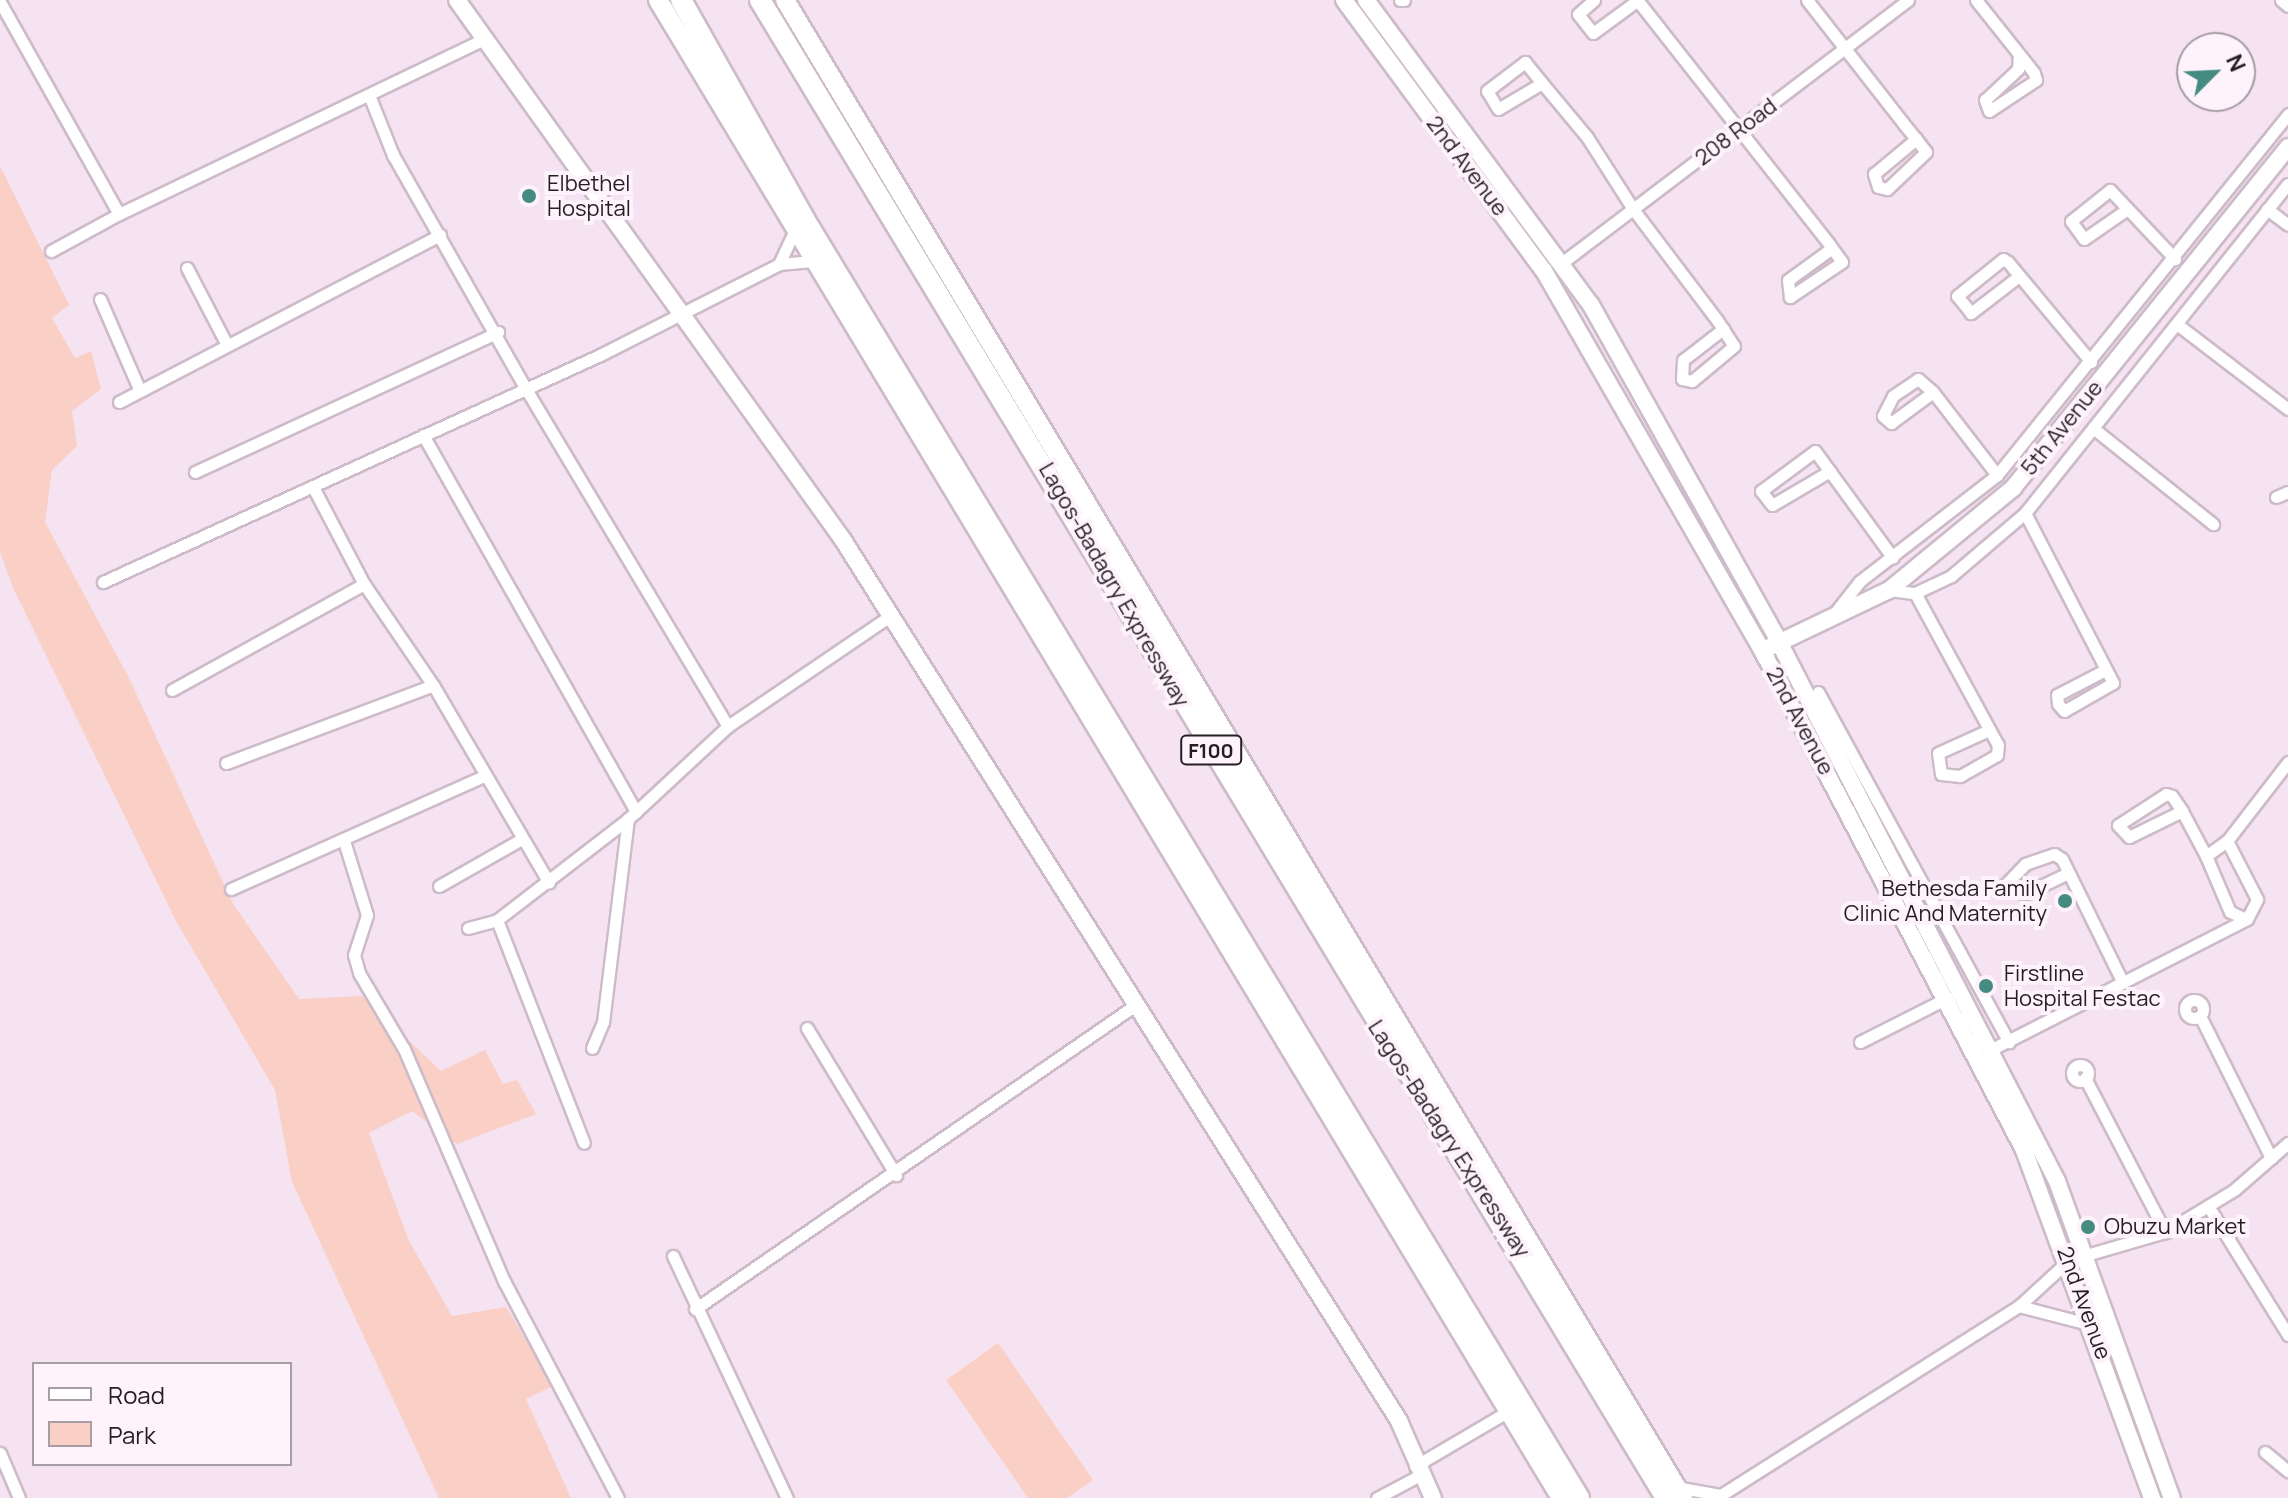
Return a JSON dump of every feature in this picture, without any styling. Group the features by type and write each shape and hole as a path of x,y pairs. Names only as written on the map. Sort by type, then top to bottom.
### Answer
{"highway":[{"path":"681,0 817,241 1579,1498"},
{"name":"Lagos-Badagry Expressway","path":"760,0 1675,1494"}],"main road":[{"path":"658,0 1561,1498"},
{"name":"Lagos-Badagry Expressway","path":"785,0 1675,1494"}],"street":[{"path":"446,0 481,40"},
{"path":"457,0 481,40 674,313 775,446 890,616 1399,1421 1418,1470 1433,1498"},
{"name":"2nd Avenue","path":"1344,0 1544,271 1763,652 1941,1001 2024,1150 2069,1260 2152,1498"},
{"name":"2nd Avenue","path":"1366,0 1563,262 1779,642 1992,1049 2089,1254 2172,1498"},
{"path":"1594,0 1578,14 1593,33 1638,0 1832,248 1842,262 1837,271 1790,297 1788,280 1832,248"},
{"path":"1807,0 1916,139 1926,152 1922,161 1887,189 1878,187 1874,174 1916,139"},
{"name":"208 Road","path":"1563,262 1908,0"},
{"path":"1976,0 2019,55 2036,82 1989,111 1985,100 2018,69 2019,55"},
{"path":"2281,0 2288,6"},
{"path":"0,2 119,214"},
{"path":"51,251 119,214 481,40"},
{"path":"1542,83 1503,110 1487,94 1525,62 1542,83 1723,329 1732,350 1692,381 1682,379 1683,360 1723,329"},
{"path":"369,95 440,235 498,332 526,389 728,726"},
{"path":"1831,618 1860,581 1997,475 2175,259 2288,114"},
{"name":"5th Avenue","path":"1763,652 1889,590 2013,488 2288,147"},
{"path":"1889,590 1915,593 1951,576 2025,513 2288,184"},
{"path":"2126,210 2084,239 2071,221 2110,190 2175,259"},
{"path":"2267,209 2288,225"},
{"path":"779,264 795,229"},
{"path":"119,402 440,235"},
{"path":"2019,276 1971,313 1957,296 1998,259 2019,276 2091,362"},
{"path":"103,582 526,389 674,313 779,264 813,261"},
{"path":"187,268 227,345"},
{"path":"100,299 140,391"},
{"path":"2178,325 2288,409"},
{"path":"195,472 498,332"},
{"path":"1933,392 1891,423 1883,416 1893,396 1918,379 1933,392 1997,475"},
{"path":"2093,428 2213,524"},
{"path":"423,435 632,816 603,1022 592,1048"},
{"path":"1830,471 1772,505 1761,491 1806,451 1815,451 1830,471 1893,558"},
{"path":"313,487 364,584 433,685 520,840 549,883"},
{"path":"2276,497 2288,492"},
{"path":"2025,513 2105,670 2111,690 2064,711 2058,704 2057,695 2105,670"},
{"path":"172,690 364,584"},
{"path":"1915,593 1989,730 1997,755 1960,776 1941,774 1938,753 1989,730"},
{"path":"468,928 497,920 549,883 632,816 728,726 890,616"},
{"path":"226,763 433,685"},
{"path":"1818,692 2009,1042"},
{"path":"2206,856 2227,841 2288,762"},
{"path":"231,889 484,776"},
{"path":"2182,811 2129,837 2118,825 2166,794 2182,811 2230,912 2247,919"},
{"path":"439,886 520,840"},
{"path":"344,841 367,915 354,955 359,973 404,1049 504,1281 618,1498"},
{"path":"1992,1049 2247,919 2257,899 2227,841"},
{"path":"2064,875 2024,894 2005,885 2025,864 2054,854 2123,983"},
{"path":"497,920 584,1143"},
{"path":"1860,1042 1941,1001"},
{"path":"695,1309 896,1175 1134,1006"},
{"path":"2200,1016 2271,1158"},
{"path":"807,1028 896,1175"},
{"path":"2085,1078 2165,1232"},
{"path":"1675,1494 1720,1496 2019,1306 2069,1260 2165,1232 2208,1206 2288,1143"},
{"path":"2208,1206 2288,1335"},
{"path":"673,1256 695,1309 787,1498"},
{"path":"2019,1306 2092,1325"},
{"path":"1377,1498 1507,1412"},
{"path":"2265,1452 2288,1471"},
{"path":"0,1453 19,1498"}],"green space":[{"path":"0,166 69,305 52,318 75,358 91,351 101,389 72,411 77,446 52,470 45,522 129,678 233,904 299,999 362,996 441,1071 485,1050 503,1084 517,1080 536,1114 457,1144 412,1111 369,1133 409,1241 452,1316 506,1307 553,1386 526,1399 571,1498 439,1498 292,1182 275,1090 176,921 14,590 0,552"},
{"path":"998,1343 1093,1480 1067,1498 1028,1498 946,1380"}],"place":[{"name":"Elbethel Hospital","path":"529,196"},
{"name":"Bethesda Family Clinic And Maternity","path":"2065,901"},
{"name":"Firstline Hospital Festac","path":"1986,986"},
{"name":"Obuzu Market","path":"2088,1227"}]}
